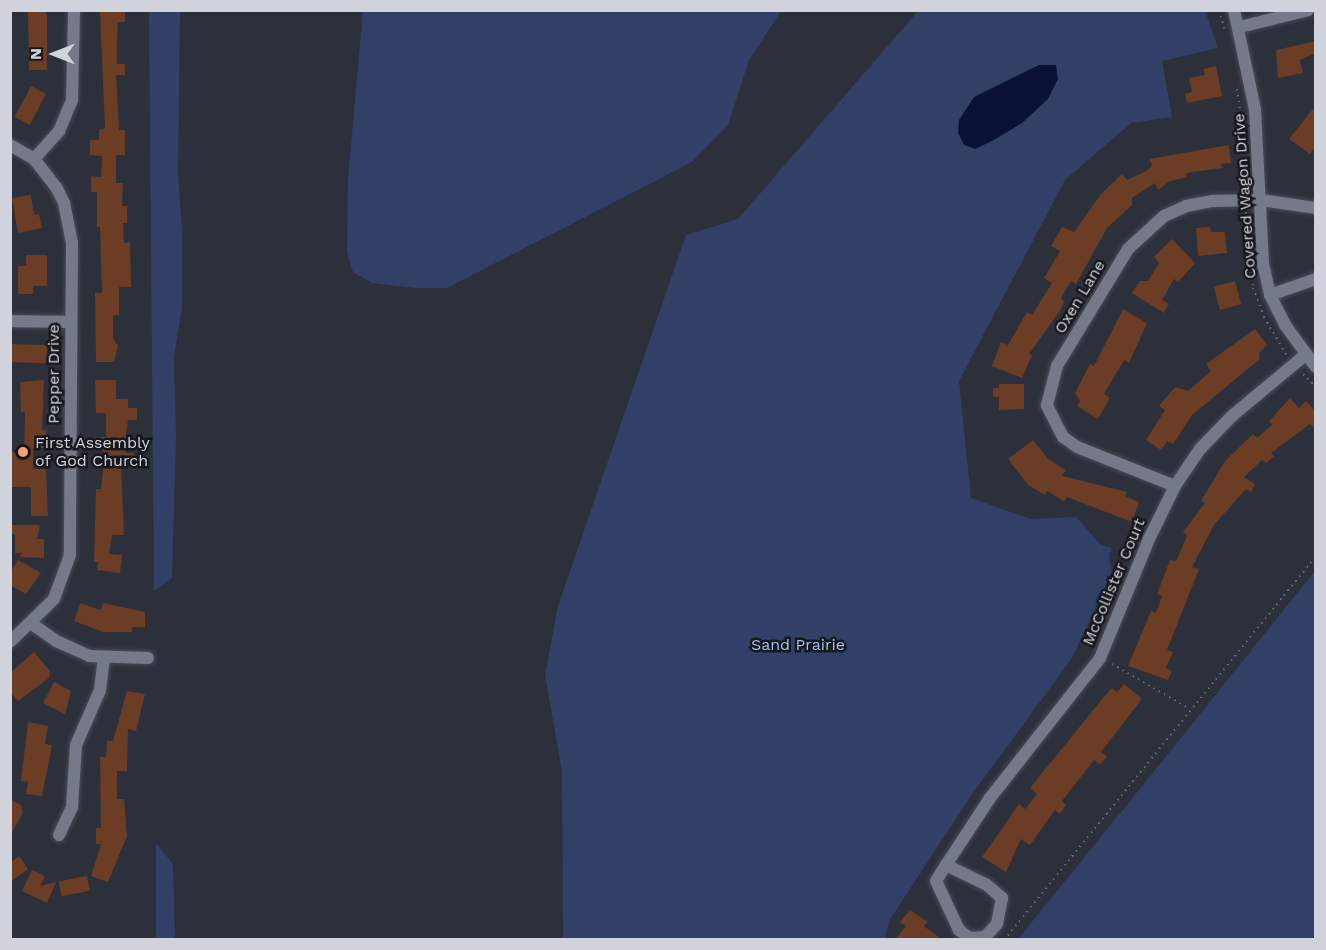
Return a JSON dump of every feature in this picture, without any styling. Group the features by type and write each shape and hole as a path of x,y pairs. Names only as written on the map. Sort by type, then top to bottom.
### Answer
{"street":[{"path":"34,159 59,131 72,100 74,10"},
{"name":"Covered Wagon Drive","path":"1234,10 1240,27 1255,110 1263,264 1270,294 1304,356 1316,367"},
{"path":"1240,27 1308,10"},
{"name":"Pepper Drive","path":"10,145 34,159 56,187 70,222 71,322 70,555 54,598 32,624 10,642"},
{"name":"Oxen Lane","path":"1175,486 1077,447 1063,437 1047,405 1049,389 1080,327 1128,249 1145,230 1186,206 1261,200 1316,208"},
{"path":"1270,294 1316,279"},
{"path":"10,321 71,322"},
{"name":"McCollister Court","path":"946,865 987,885 1002,898 997,924 985,937 970,938 959,930 936,881 946,865 990,798 1100,658 1175,486 1200,449 1233,415 1304,356"},
{"path":"32,624 72,650 104,658 148,658"},
{"path":"60,836 72,807 76,745 100,690 104,658"}],"path":[{"path":"1004,939 1316,556"},
{"path":"1112,664 1190,710"}],"green space":[{"path":"363,10 781,11 749,60 728,125 692,162 447,288 416,288 372,283 353,272 347,252 348,179"},
{"path":"149,11 180,11 178,173 182,230 182,307 174,357 176,437 172,578 154,591"},
{"name":"Sand Prairie","path":"918,11 1205,11 1218,48 1162,61 1172,117 1131,123 1065,180 959,381 971,498 1030,519 1076,517 1101,545 1112,548 1109,556 1112,572 1072,658 972,794 889,921 885,939 563,939 562,772 545,675 558,606 686,235 738,219"},
{"path":"1315,571 1315,939 1018,939 1152,774"},
{"path":"156,843 173,864 175,939 156,939"}],"shaded area":[{"path":"1039,65 1056,65 1058,79 1048,99 1022,123 992,141 975,149 964,145 958,133 959,120 974,97"}],"building":[{"path":"28,10 45,10 47,16 47,70 29,70"},
{"path":"125,10 125,22 118,22 117,64 125,64 125,75 116,75 119,130 125,130 125,155 116,155 116,183 123,183 122,206 127,206 127,223 123,223 124,243 130,242 131,287 119,287 119,315 113,315 113,338 118,346 114,362 96,362 95,293 102,293 97,192 91,192 91,176 101,177 102,156 90,155 90,140 99,140 99,130 105,128 100,12"},
{"path":"1316,41 1316,53 1300,60 1303,73 1278,78 1276,50"},
{"path":"1216,66 1222,96 1187,103 1185,94 1192,92 1189,78 1205,75 1203,69"},
{"path":"31,86 46,94 30,125 15,117"},
{"path":"1316,105 1316,146 1310,154 1289,139"},
{"path":"1229,145 1231,163 1221,164 1222,168 1186,173 1187,177 1170,181 1158,190 1155,183 1132,198 1132,205 1107,228 1076,284 1071,281 1061,298 1064,302 1059,312 1029,354 1032,355 1022,378 992,366 1001,342 1008,345 1027,312 1032,315 1052,283 1044,278 1060,251 1051,246 1062,227 1074,232 1101,194 1122,174 1127,180 1148,170 1152,165 1149,159"},
{"path":"31,195 34,215 39,214 42,228 18,233 12,198"},
{"path":"1210,227 1211,232 1225,232 1227,253 1198,256 1196,228"},
{"path":"1172,239 1195,263 1178,282 1174,279 1162,300 1169,304 1164,313 1132,293 1140,281 1148,281 1159,263 1154,257"},
{"path":"26,255 47,255 47,286 33,286 33,294 18,294 18,266 26,266"},
{"path":"1235,281 1241,304 1220,310 1214,287"},
{"path":"1123,309 1147,323 1129,363 1124,360 1104,394 1110,398 1098,419 1077,406 1080,401 1075,393 1090,364 1094,366"},
{"path":"1255,329 1267,345 1259,353 1260,359 1192,415 1173,444 1167,441 1161,450 1146,440 1165,410 1159,406 1175,387 1188,391 1211,371 1206,364"},
{"path":"10,344 47,345 46,363 10,362"},
{"path":"44,380 42,430 46,430 46,448 33,448 33,469 46,469 48,516 31,516 31,487 10,487 10,452 24,452 25,412 21,412 20,382"},
{"path":"95,380 116,380 116,399 128,399 128,408 137,408 137,420 128,420 126,432 126,453 134,453 134,466 121,466 124,535 112,535 109,554 122,555 120,573 97,570 98,562 94,562 96,489 101,489 103,470 103,450 95,450 95,437 106,437 106,413 96,413"},
{"path":"999,384 1024,384 1024,409 999,410 999,397 993,397 993,388 999,388"},
{"path":"1290,398 1299,408 1306,401 1316,412 1316,431 1310,424 1271,453 1274,456 1266,463 1262,460 1244,477 1255,484 1251,492 1246,489 1214,525 1192,567 1199,569 1167,650 1173,652 1166,668 1172,671 1168,680 1128,666 1151,611 1156,613 1162,596 1157,594 1170,560 1176,561 1187,536 1183,532 1205,503 1201,501 1225,461 1253,434 1257,438 1272,425 1269,421"},
{"path":"1033,440 1048,459 1066,470 1062,476 1127,492 1125,496 1139,502 1132,522 1067,497 1064,501 1047,491 1045,495 1028,485 1008,459"},
{"path":"10,525 40,525 37,539 44,539 44,558 19,557 22,553 15,553 15,534 10,534"},
{"path":"18,560 41,573 26,594 10,585 10,573"},
{"path":"80,603 101,610 103,603 145,612 145,627 132,627 132,632 103,632 74,621"},
{"path":"34,652 50,671 49,678 18,701 10,692 10,673"},
{"path":"54,682 71,691 65,714 43,703"},
{"path":"1124,684 1142,699 1101,752 1107,756 1100,765 1094,760 1062,801 1066,805 1060,814 1055,810 1030,845 1021,839 1006,872 982,857 1019,804 1025,809 1037,794 1030,788 1103,698 1112,688 1117,692"},
{"path":"127,691 145,694 136,731 128,729 127,771 117,771 117,799 124,799 127,836 108,882 91,876 101,844 96,844 96,828 101,828 100,757 106,757 107,741 113,741"},
{"path":"28,722 48,726 45,744 52,745 42,796 26,794 28,782 21,781"},
{"path":"10,799 21,805 23,813 10,836"},
{"path":"19,856 28,869 10,882 10,863"},
{"path":"32,870 45,876 40,886 56,882 47,903 22,891"},
{"path":"87,876 90,891 61,896 59,882"},
{"path":"910,910 928,922 924,926 941,939 895,939 906,926 900,922"}],"place":[{"name":"First Assembly of God Church","path":"23,452"}]}
